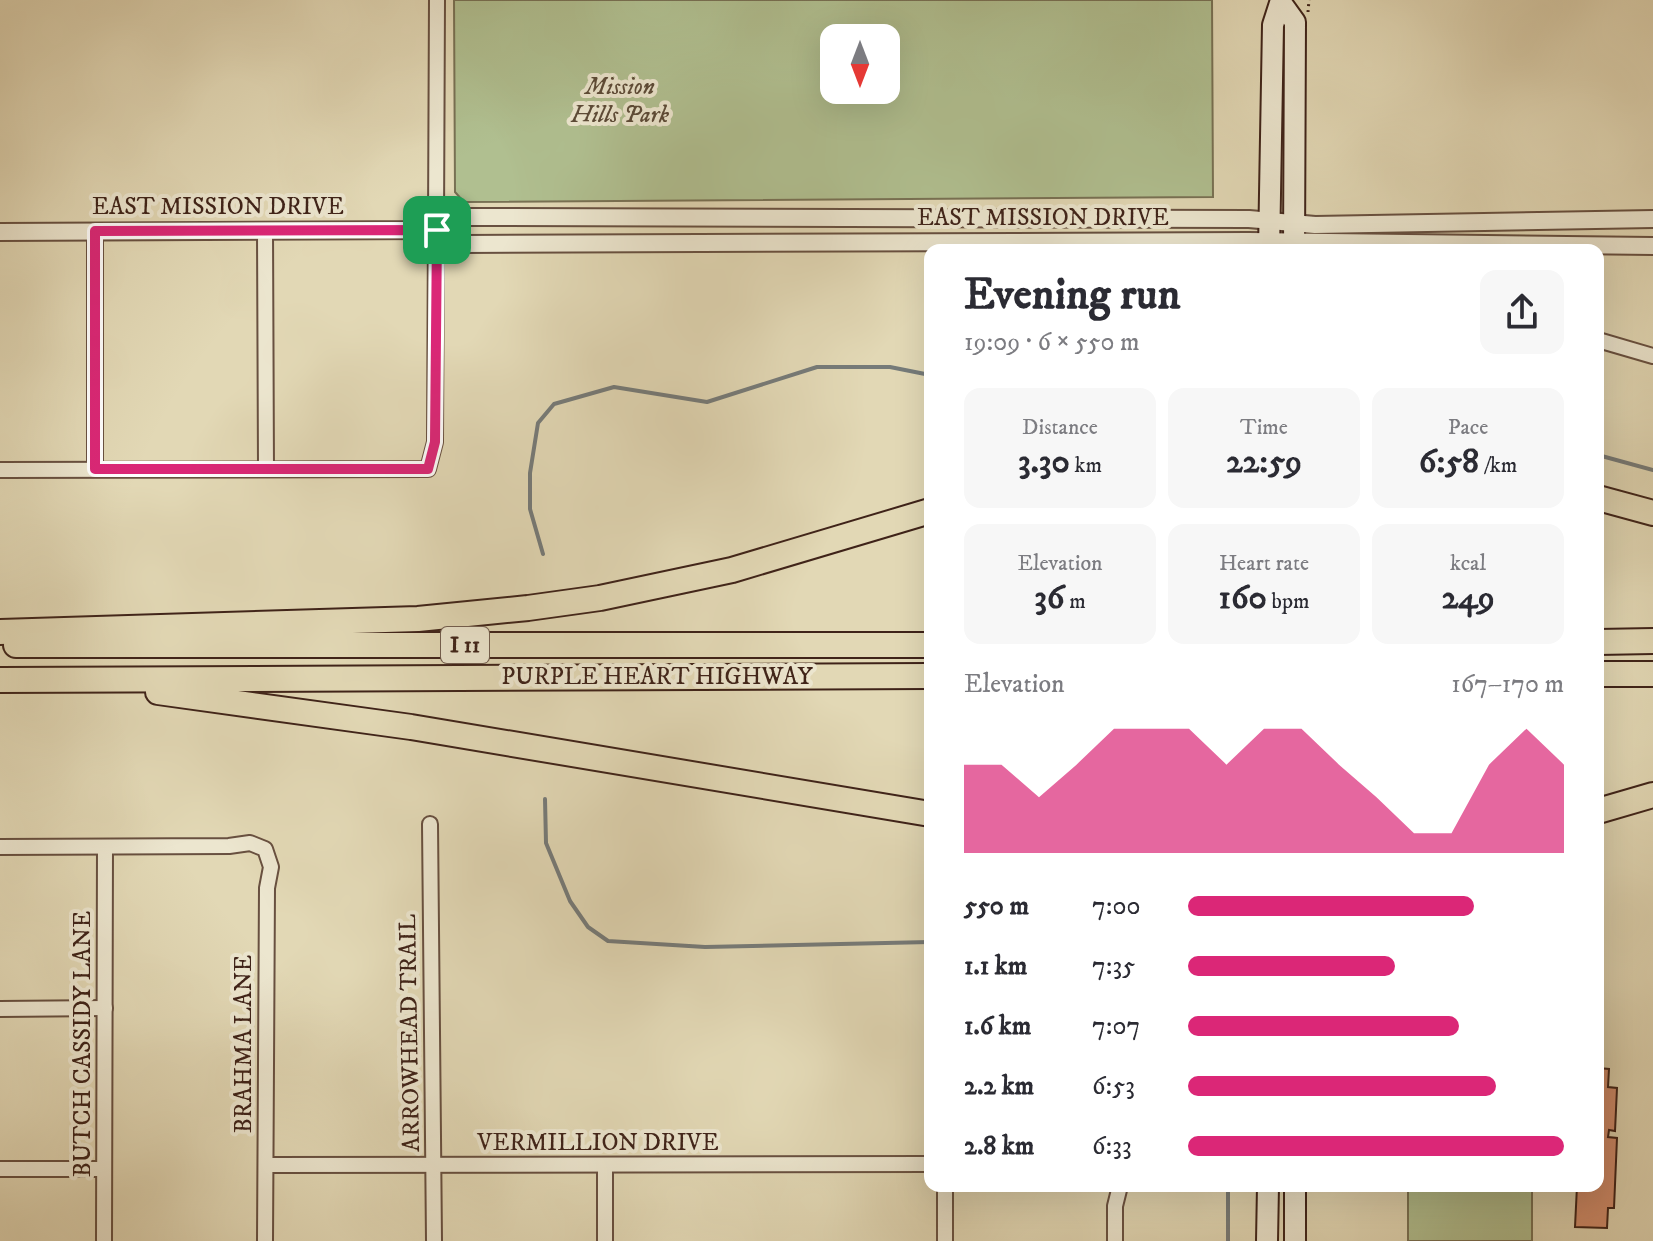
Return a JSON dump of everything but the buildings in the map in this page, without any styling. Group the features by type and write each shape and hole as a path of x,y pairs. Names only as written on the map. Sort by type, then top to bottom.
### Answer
{"highway":[{"path":"1604,500 1653,513"},
{"path":"0,632 418,619 528,608 600,598 717,573 924,513"},
{"path":"1604,642 1653,641"},
{"name":"PURPLE HEART HIGHWAY","path":"0,645 924,645"},
{"path":"1604,674 1653,674"},
{"name":"PURPLE HEART HIGHWAY","path":"0,680 924,676"},
{"path":"69,680 411,727 924,813"},
{"path":"1604,809 1653,795"}],"main road":[{"path":"1269,244 1273,25 1282,2"},
{"path":"1282,2 1295,22 1294,239"},
{"path":"1267,1241 1268,1192"},
{"path":"1295,1192 1295,1241"}],"street":[{"path":"0,470 399,468 417,472 428,469 435,442 437,0"},
{"name":"EAST MISSION DRIVE","path":"0,232 437,230 461,217 1269,220 1294,239 1550,244"},
{"name":"EAST MISSION DRIVE","path":"1294,239 1653,219"},
{"name":"EAST MISSION DRIVE","path":"437,230 462,244 924,245"},
{"path":"95,231 95,469"},
{"path":"265,231 266,468"},
{"name":"EAST MISSION DRIVE","path":"1604,245 1653,246"},
{"path":"1604,342 1653,356"},
{"name":"ARROWHEAD TRAIL","path":"430,824 434,1241"},
{"name":"BRAHMA LANE","path":"105,847 250,843 265,849 271,867 267,888 265,1241"},
{"path":"0,847 105,847"},
{"name":"BUTCH CASSIDY LANE","path":"104,1241 105,847"},
{"path":"0,1009 105,1008"},
{"name":"VERMILLION DRIVE","path":"266,1165 924,1164"},
{"path":"605,1166 605,1241"},
{"path":"0,1169 104,1169"},
{"path":"945,1192 945,1241"},
{"path":"1115,1241 1115,1206 1118,1192"}],"green space":[{"name":"Mission Hills Park","path":"454,0 1212,0 1213,197 464,202 455,192"},
{"path":"1408,1192 1532,1192 1532,1241 1408,1241"}],"waterway":[{"path":"543,554 530,509 530,473 538,423 554,404 614,387 707,402 817,367 890,367 924,374"},
{"path":"1604,457 1653,470"},
{"path":"545,799 546,843 570,901 588,927 608,941 705,947 924,942"},
{"path":"1228,1192 1228,1241"}],"route":[{"path":"437,230 435,442 428,469 417,472 399,468 95,469 95,231 437,230"}]}
